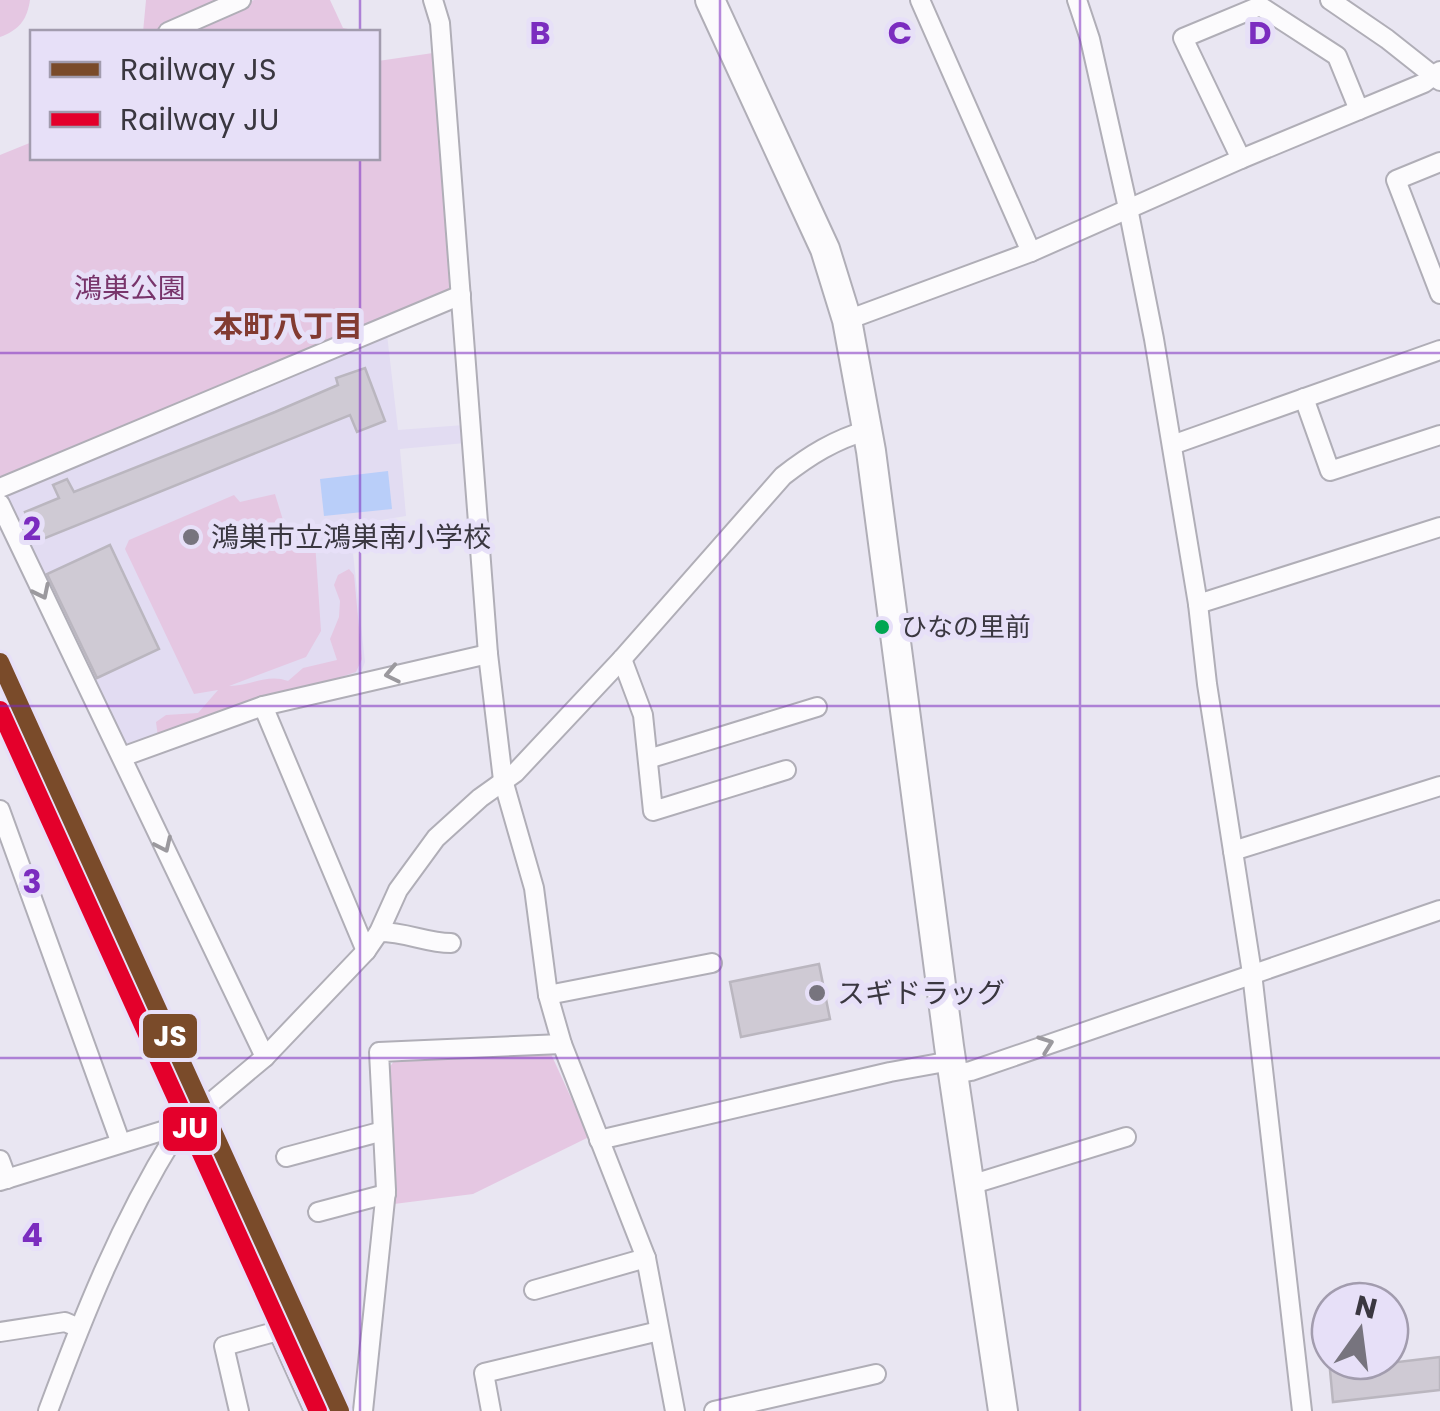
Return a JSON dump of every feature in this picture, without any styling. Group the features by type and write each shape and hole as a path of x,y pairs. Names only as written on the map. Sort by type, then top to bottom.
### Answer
{"main road":[{"path":"710,0 825,249 846,320 868,430 1003,1411"}],"street":[{"path":"173,30 241,0"},
{"path":"433,0 440,23 488,654 503,780 534,888 548,994 562,1044 646,1258 672,1410"},
{"path":"920,0 1031,252"},
{"path":"1077,0 1090,39 1128,208 1198,604 1252,973 1302,1411"},
{"path":"1330,0 1438,76"},
{"path":"1241,159 1183,38 1260,6 1337,56 1359,110"},
{"path":"846,320 1031,252 1438,76"},
{"path":"1440,162 1396,180 1432,247 1440,294"},
{"path":"0,488 461,295"},
{"path":"1172,446 1440,350"},
{"path":"1304,398 1330,472 1440,435"},
{"path":"0,1160 3,1180 174,1127 203,1111 265,1058 366,951 398,890 436,838 514,772 622,659 783,476 814,452 868,430"},
{"path":"0,504 265,1058"},
{"path":"1198,604 1440,527"},
{"path":"122,757 263,706 488,654"},
{"path":"622,659 643,714 654,811 786,770"},
{"path":"263,706 366,951"},
{"path":"648,759 817,706"},
{"path":"1233,851 1440,786"},
{"path":"0,810 120,1142"},
{"path":"600,1140 890,1072 953,1067 971,1071 1440,910"},
{"path":"378,932 407,933 437,943 451,943"},
{"path":"548,994 712,963"},
{"path":"363,1411 386,1194 379,1052 562,1044"},
{"path":"48,1411 78,1328 136,1198 175,1135 174,1127"},
{"path":"286,1157 383,1131"},
{"path":"970,1184 1126,1137"},
{"path":"318,1212 386,1194"},
{"path":"534,1290 646,1258"},
{"path":"0,1332 65,1322 78,1328"},
{"path":"240,1411 224,1346 278,1331 314,1411"},
{"path":"490,1411 484,1373 658,1331"},
{"path":"714,1411 876,1374"}],"shaded area":[{"name":"鴻巣市立鴻巣南小学校","path":"387,334 398,430 464,425 465,443 400,449 406,516 357,524 359,551 353,553 365,662 360,675 131,748 124,745 4,498 9,487"}],"green space":[{"path":"0,0 30,0 21,23 0,37"},
{"path":"146,0 225,0 156,30 143,30"},
{"path":"254,0 330,0 343,28 353,30 183,30"},
{"name":"鴻巣公園","path":"433,53 454,286 435,300 0,485 0,155 30,143 30,160 380,160 380,61"},
{"path":"275,494 290,543 315,542 321,631 306,657 229,686 273,678 288,681 303,668 337,660 330,639 339,617 340,601 334,585 338,575 349,569 354,575 362,659 356,672 158,737 156,722 166,715 198,713 218,690 194,694 125,549 129,540 234,495 240,502"},
{"path":"551,1054 589,1137 473,1194 394,1204 389,1068 394,1061"}],"water":[{"path":"388,471 392,509 324,516 320,479"}],"building":[{"path":"365,368 385,421 357,432 350,415 38,541 25,512 59,498 53,485 67,479 74,492 275,412 338,385 336,378"},
{"path":"110,545 159,649 97,678 47,574"},
{"path":"819,964 830,1019 741,1037 730,982"},
{"path":"1440,1357 1440,1390 1333,1402 1331,1381 1410,1381 1410,1361"}],"rail line":[{"name":"JS","path":"0,662 340,1411"},
{"name":"JU","path":"0,710 318,1411"}],"place":[{"name":"鴻巣市立鴻巣南小学校","path":"191,537"},
{"name":"ひなの里前","path":"882,627"},
{"name":"スギドラッグ","path":"817,993"}],"district":[{"name":"本町八丁目","path":"288,326"}]}
